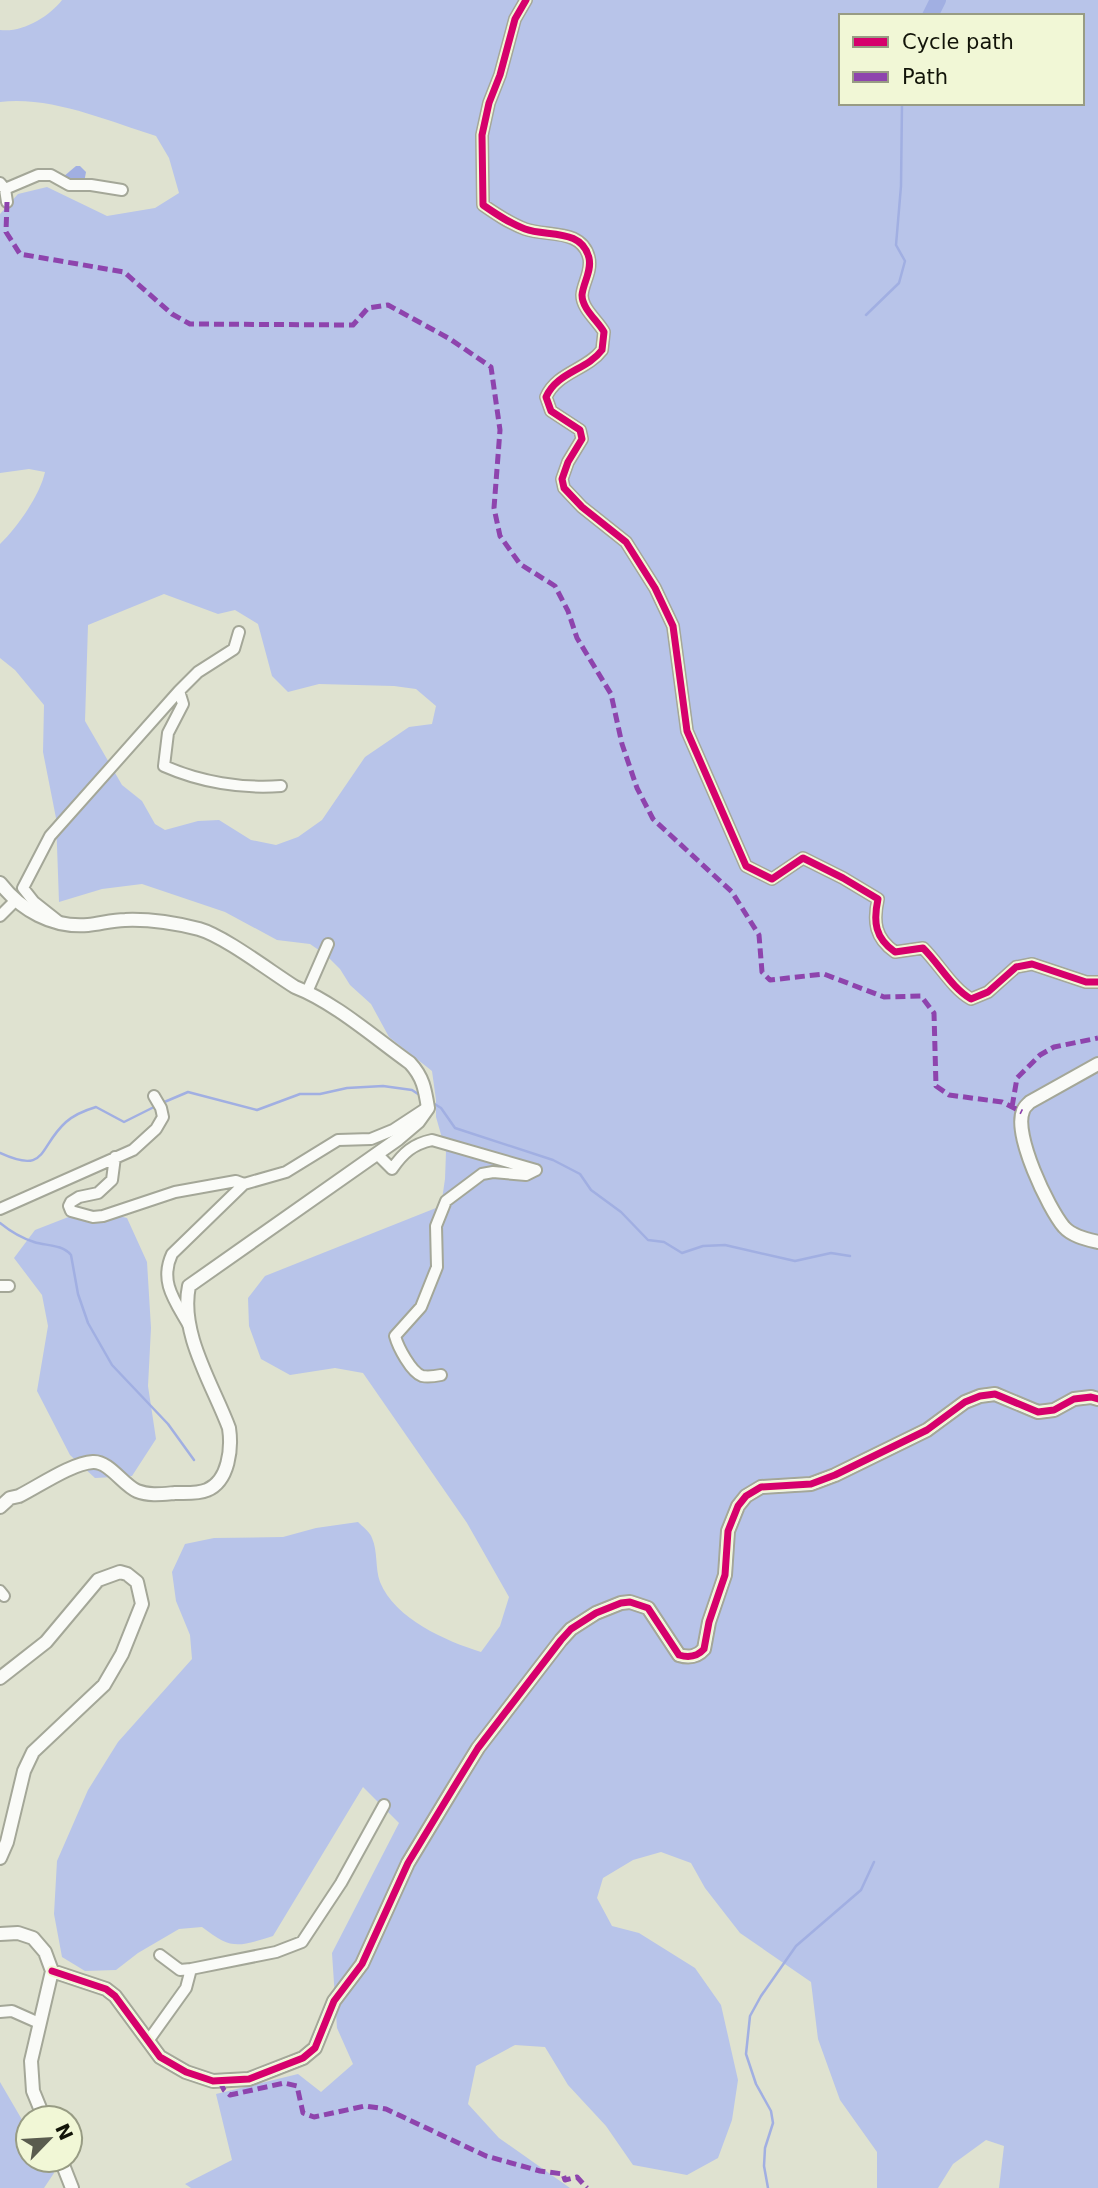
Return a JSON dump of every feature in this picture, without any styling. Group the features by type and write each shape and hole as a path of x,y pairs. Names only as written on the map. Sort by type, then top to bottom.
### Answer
{"street":[{"path":"526,0 515,19 482,135 483,205 507,221 528,230 575,239 585,248 590,260 582,296 585,305 604,332 602,350 591,361 551,387 546,397 551,411 580,430 582,439 568,462 562,479 564,488 582,507 626,542 655,588 673,626 687,731 746,866 772,878 803,858 843,878 877,899 874,917 883,943 895,952 923,948 939,964 958,992 971,999 989,992 1016,967 1032,964 1086,982 1098,982"},
{"path":"7,202 2,186 38,175 51,175 69,185 122,190"},
{"path":"58,921 24,892 23,885 50,836 178,691 198,672 234,649 239,632"},
{"path":"178,691 183,704 168,733 164,766 181,774 218,782 257,788 281,786"},
{"path":"0,883 15,901 34,915 58,921 85,925 126,920 157,920 202,930 343,1015 410,1063 424,1084 428,1108 418,1122 190,1286 187,1300 190,1329"},
{"path":"0,916 15,901"},
{"path":"307,992 328,944"},
{"path":"1098,1065 1030,1102 1022,1112 1022,1136 1034,1169 1065,1229 1084,1239 1098,1242"},
{"path":"0,1209 133,1150 156,1129 163,1117 158,1101"},
{"path":"3,1501 19,1496 75,1467 93,1462 102,1464 140,1492 163,1494 210,1490 224,1471 231,1445 229,1428 190,1329 170,1293 165,1268 172,1254 244,1184 286,1172 338,1140 371,1139 393,1130 428,1108"},
{"path":"377,1154 392,1169 406,1151 418,1143 432,1140 536,1170 526,1175 493,1172 482,1174 446,1200 436,1226 437,1267 421,1307 394,1336 398,1349 417,1371 423,1376 441,1376"},
{"path":"115,1157 112,1180 98,1193 74,1200 69,1206 71,1211 93,1217 103,1216 175,1192 236,1181 244,1184"},
{"path":"52,1971 106,1989 115,1996 160,2057 169,2064 220,2082 249,2079 303,2058 315,2048 334,2001 362,1964 408,1863 478,1748 571,1629 596,1613 630,1602 648,1608 679,1656 696,1656 704,1649 709,1622 726,1575 728,1531 738,1506 746,1496 761,1487 811,1483 835,1475 927,1430 965,1402 980,1396 995,1394 1038,1412 1054,1410 1074,1399 1098,1399"},
{"path":"0,1678 46,1642 98,1580 120,1572 137,1582 142,1604 122,1654 104,1685 33,1752 24,1771 7,1842 0,1858"},
{"path":"160,1955 180,1970 191,1969 276,1952 302,1942 341,1883 384,1805"},
{"path":"0,1934 18,1933 33,1938 44,1952 52,1971 31,2062 31,2082 39,2104"},
{"path":"148,2041 186,1987 191,1969"},
{"path":"0,2012 12,2011 39,2023"}],"shaded area":[{"path":"62,0 1098,0 1098,2188 999,2188 1004,2146 986,2140 953,2164 938,2188 877,2188 877,2152 840,2100 818,2039 811,1982 740,1933 705,1888 691,1863 661,1852 633,1860 603,1878 597,1898 612,1926 639,1933 695,1968 721,2005 738,2080 732,2120 718,2158 687,2175 633,2165 606,2126 568,2085 545,2047 515,2045 476,2066 468,2104 499,2138 570,2188 191,2188 185,2184 232,2160 216,2094 298,2074 321,2092 353,2064 337,2028 332,1953 399,1823 363,1787 273,1936 235,1944 221,1940 202,1927 179,1929 138,1953 116,1970 85,1971 62,1957 54,1914 57,1861 88,1790 118,1742 192,1659 190,1635 176,1601 172,1572 185,1544 214,1538 283,1537 316,1528 358,1522 371,1536 380,1582 397,1607 423,1627 481,1652 500,1626 509,1597 467,1523 363,1373 335,1368 290,1375 261,1359 249,1326 248,1298 265,1276 441,1206 446,1152 436,1117 432,1071 389,1037 371,1004 350,985 340,969 326,955 310,944 277,940 225,912 142,884 102,889 59,902 56,818 43,752 44,705 15,670 0,658 0,544 27,511 45,472 29,469 0,473 0,214 18,194 47,187 107,216 155,208 179,193 169,158 156,136 59,106 20,101 0,102 0,30 17,29 42,18","holes":["164,594 218,614 235,610 258,624 272,676 288,692 319,684 416,689 436,706 432,724 409,727 365,757 322,820 298,837 276,845 251,840 219,820 198,821 165,830 155,824 142,801 122,785 85,721 88,625"]},
{"path":"76,166 86,172 84,183 71,183 63,177"},
{"path":"89,1209 127,1218 147,1262 151,1328 148,1386 156,1439 132,1476 95,1478 70,1455 37,1391 48,1326 42,1295 14,1258 35,1230"},
{"path":"0,2082 14,2106 14,2174 53,2174 44,2188 0,2188"}],"waterway":[{"path":"931,14 938,0"},
{"path":"866,315 899,283 905,261 896,245 901,186 902,105"},
{"path":"162,1103 188,1092 257,1110 300,1094 383,1086 412,1090 421,1096"},
{"path":"433,1103 441,1108 455,1128 553,1160 580,1174 591,1190 621,1212 648,1240 664,1242 682,1253 703,1246 725,1245 795,1261 831,1253 850,1256"},
{"path":"0,1153 15,1159 35,1159 66,1122 96,1107 124,1122 156,1106"},
{"path":"0,1223 25,1239 59,1247 71,1255 78,1294 88,1323 112,1365 168,1424 194,1460"},
{"path":"768,2188 764,2166 765,2148 773,2123 771,2111 756,2084 746,2054 750,2016 796,1946 861,1890 874,1862"}],"marked path":[{"path":"7,202 6,232 20,254 124,272 172,314 190,324 353,325 368,308 388,305 450,339 491,367 500,430 494,508 500,536 520,564 555,586 568,611 577,638 611,694 622,744 637,788 653,819 732,892 759,935 762,972 770,980 824,974 884,997 921,996 934,1013 936,1086 949,1095 1002,1102 1022,1112"},
{"path":"1012,1107 1017,1078 1040,1055 1054,1047 1098,1038"},
{"path":"220,2082 230,2095 284,2083 297,2086 303,2113 314,2117 365,2106 386,2109 486,2156 540,2171 563,2174 565,2180 577,2177 587,2188"}],"cycle path":[{"path":"526,0 515,19 482,135 483,205 525,229 571,238 585,248 589,258 582,295 587,310 604,332 602,350 596,357 557,382 546,397 551,411 580,430 582,439 568,462 562,479 564,488 582,507 626,542 655,588 673,626 687,731 746,866 772,879 803,858 843,878 878,899 877,929 888,947 895,952 923,948 952,983 971,999 988,992 1016,967 1032,964 1086,982 1098,982"},
{"path":"52,1971 106,1989 115,1996 160,2057 186,2072 213,2081 249,2079 303,2058 315,2048 334,2001 362,1964 408,1863 478,1748 571,1629 596,1613 630,1602 648,1608 679,1655 696,1655 704,1649 709,1622 725,1575 728,1531 738,1506 746,1496 761,1487 811,1484 835,1475 927,1430 965,1402 980,1396 995,1394 1038,1412 1054,1410 1074,1399 1098,1399"}]}
